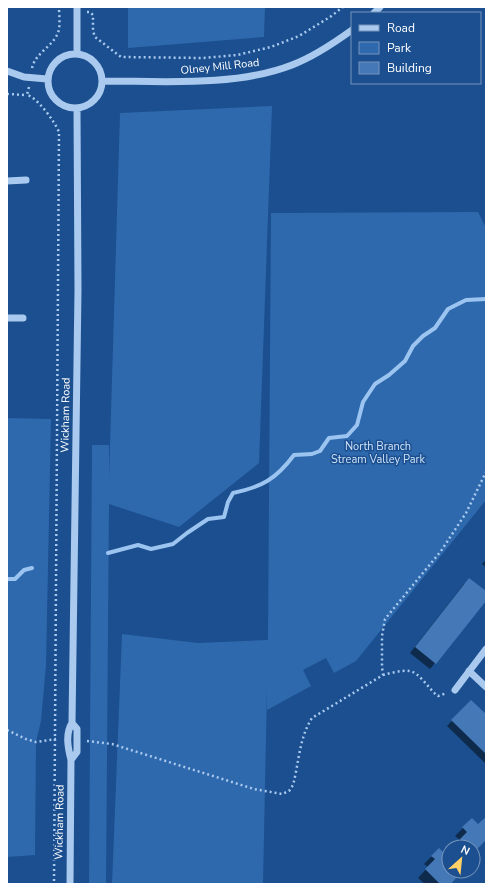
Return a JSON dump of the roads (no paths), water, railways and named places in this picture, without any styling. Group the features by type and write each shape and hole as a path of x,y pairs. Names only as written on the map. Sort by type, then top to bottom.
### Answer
{"street":[{"path":"77,9 77,53"},
{"name":"Olney Mill Road","path":"102,81 195,82 254,76 292,65 334,43 351,31"},
{"path":"77,53 87,56 95,62 101,71 102,81 100,91 95,100 86,106 77,108 67,107 52,97 48,88 47,79 49,70 53,63 60,57 77,53"},
{"path":"7,71 30,78 47,79"},
{"name":"Wickham Road","path":"70,884 71,760 67,746 69,727 72,723 78,290 77,108"},
{"path":"7,181 26,180"},
{"path":"7,318 23,318"},
{"path":"455,690 486,649"},
{"path":"469,671 486,687"},
{"name":"Wickham Road","path":"71,760 78,752 77,729 72,723"}],"waterway":[{"path":"108,553 138,545 151,549 173,544 208,519 224,517 228,502 233,493 252,488 268,481 281,470 294,455 312,454 320,451 329,438 347,436 357,425 363,402 375,384 389,375 405,361 413,346 423,336 435,328 448,309 466,300 486,299"},
{"path":"7,579 15,579 24,570 32,568"}],"park label":[{"name":"North Branch Stream Valley Park","path":"378,452"}]}
